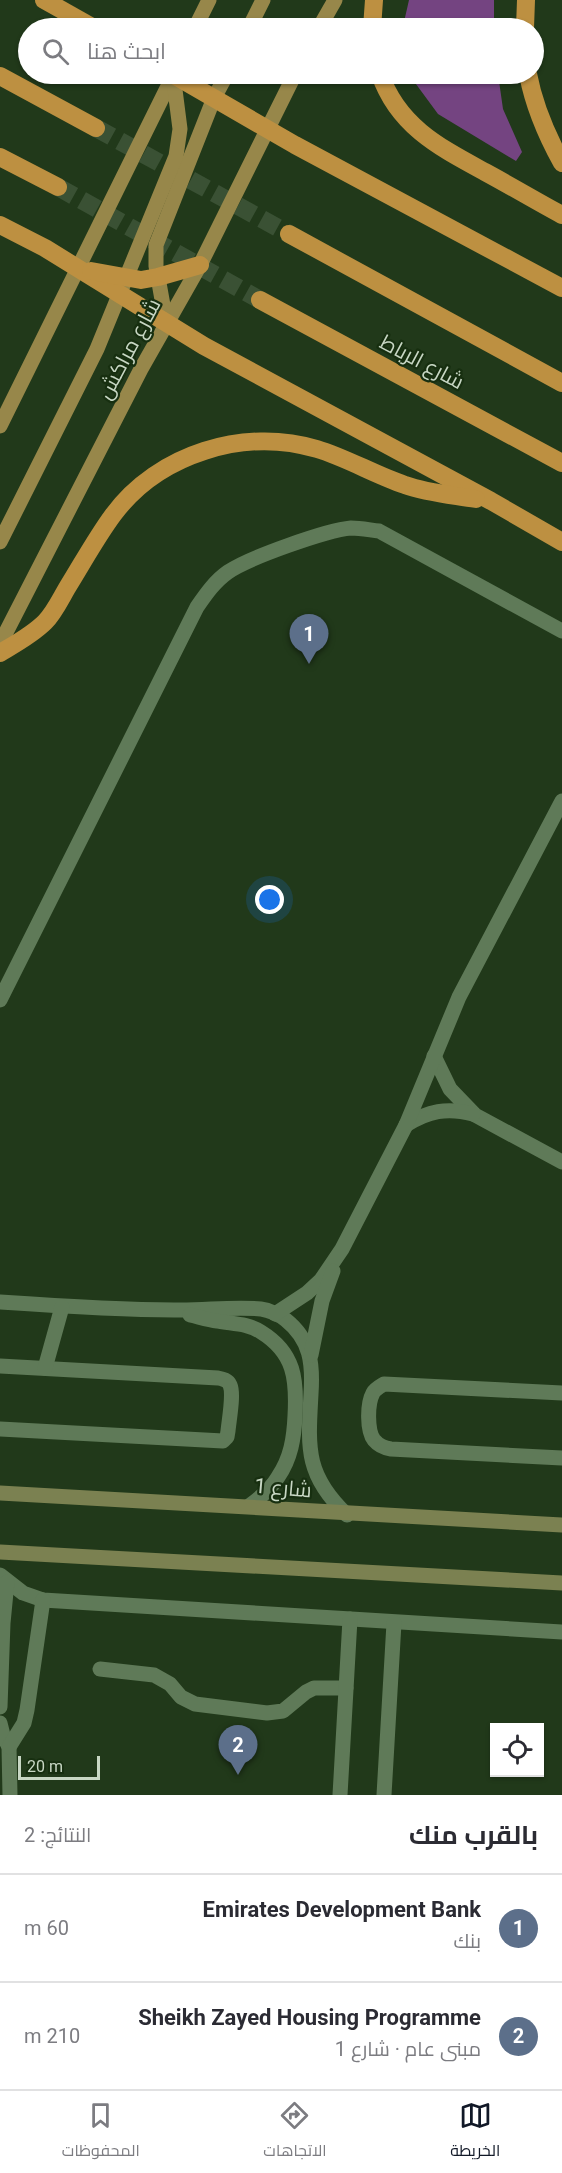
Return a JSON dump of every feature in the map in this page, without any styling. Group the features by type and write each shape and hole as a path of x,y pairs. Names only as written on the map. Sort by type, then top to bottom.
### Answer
{"highway":[{"path":"44,0 76,18"},
{"path":"373,18 374,0"},
{"path":"525,18 526,0"},
{"path":"0,76 96,128"},
{"path":"190,84 266,129 562,288"},
{"path":"385,84 393,102 425,137 444,150 562,215"},
{"path":"530,84 546,134 562,163"},
{"path":"0,157 58,187"},
{"path":"0,225 77,268 123,286 166,322 204,346 491,501 562,542"},
{"path":"289,234 562,384"},
{"path":"123,286 200,265"},
{"name":"شارع الرباط","path":"260,300 562,463"},
{"path":"0,653 47,621 103,529 130,496 157,473 180,460 204,451 250,442 288,442 316,448 407,486 491,501"}],"main road":[{"path":"200,18 209,0"},
{"path":"254,18 263,0"},
{"path":"325,18 335,0"},
{"path":"0,426 168,84"},
{"path":"0,542 97,349 176,156 180,129 174,84"},
{"path":"166,322 155,256 159,236 222,84"},
{"name":"شارع مراكش","path":"0,644 166,322 200,265 290,84"}],"street":[{"name":"شارع 1","path":"0,1493 249,1506 347,1515 562,1525"},
{"path":"0,1552 562,1583"}],"lane":[{"path":"0,1000 197,607 211,588 228,572 249,561 323,534 351,528 378,531 562,631"},
{"path":"347,1515 331,1500 319,1482 308,1441 312,1378 311,1355 322,1301 342,1249 406,1125 459,997 562,801"},
{"path":"434,1056 450,1089 461,1103 476,1115 562,1162"},
{"path":"406,1125 421,1116 439,1110 457,1110 476,1115"},
{"path":"275,1314 307,1293 321,1280 342,1249"},
{"path":"0,1302 176,1311 264,1309 285,1319 301,1335 311,1355"},
{"path":"45,1368 62,1306"},
{"path":"176,1311 217,1322 240,1323 261,1331 278,1345 291,1364 297,1385 294,1442 278,1478 265,1494 249,1506"},
{"path":"0,1366 225,1379 230,1384 231,1391 227,1437 223,1441 0,1429"},
{"path":"562,1393 384,1384 376,1388 372,1395 369,1425 370,1434 375,1441 382,1447 391,1449 562,1458"},
{"path":"3,1578 23,1593 43,1600 562,1632"},
{"path":"0,1707 3,1578"},
{"path":"10,1795 5,1765 9,1747 24,1723 27,1710 43,1600"},
{"path":"340,1795 350,1619"},
{"path":"384,1795 394,1623"},
{"path":"100,1669 154,1675 162,1678 181,1697 195,1704 267,1713 283,1711 314,1688 346,1688"},
{"path":"0,1723 9,1747"}],"shaded area":[{"path":"409,0 494,0 494,18 405,18"},
{"path":"416,84 499,84 503,109 522,152 516,161 438,114"}],"tunnel":[{"path":"96,128 289,234"},
{"path":"58,187 260,300"}],"place":[{"name":"Emirates Development Bank","path":"309,664"},
{"name":"Sheikh Zayed Housing Programme","path":"238,1775"}]}
